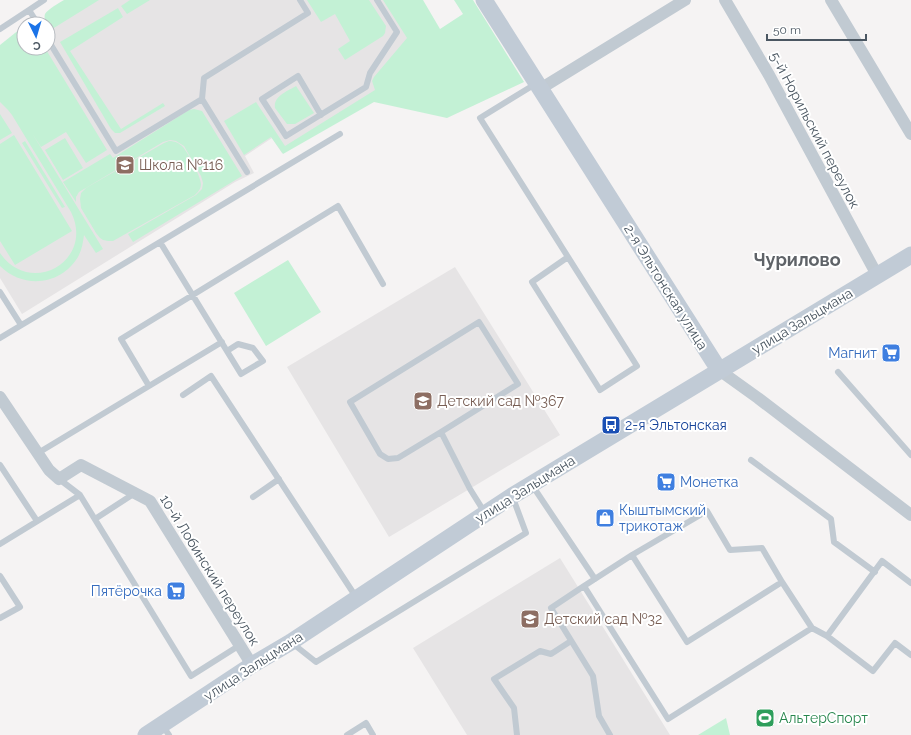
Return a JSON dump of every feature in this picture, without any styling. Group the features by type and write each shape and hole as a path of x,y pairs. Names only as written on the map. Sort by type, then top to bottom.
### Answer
{"street":[{"name":"2-я Эльтонская улица","path":"484,0 720,370 911,514"},
{"name":"5-й Норильский переулок","path":"725,0 770,75 877,276"},
{"path":"831,0 911,134"},
{"path":"538,86 680,1"},
{"name":"улица Зальцмана","path":"146,735 166,730 252,665 291,642 531,484 911,255"},
{"path":"0,397 49,470 59,478"},
{"name":"10-й Лобинский переулок","path":"59,478 81,465 150,500 252,665"}],"lane":[{"path":"0,30 44,0"},
{"path":"247,172 202,99 204,78 308,12 300,0"},
{"path":"321,115 298,76 262,99 286,136 321,115 366,87 370,73 397,32 377,0"},
{"path":"29,10 33,16"},
{"path":"56,53 116,151 202,99"},
{"path":"538,86 480,118 568,257 637,366 600,390 532,282 568,257"},
{"path":"0,338 340,134"},
{"path":"149,386 121,340 338,206 383,284"},
{"path":"160,242 241,374 263,361 253,348 238,344 227,351"},
{"path":"0,292 20,325"},
{"path":"479,322 518,384 441,432 398,458 388,459 380,454 350,402 479,322"},
{"path":"38,454 222,342"},
{"path":"838,372 911,455"},
{"path":"183,395 211,376 357,598"},
{"path":"441,432 470,489 485,513"},
{"path":"751,460 831,519 834,542 875,572"},
{"path":"0,465 37,521"},
{"path":"59,478 80,495 191,676 240,645"},
{"path":"253,497 279,479"},
{"path":"531,484 595,579"},
{"path":"95,520 135,493"},
{"path":"0,544 80,495"},
{"path":"291,642 316,662 526,533 512,496"},
{"path":"610,735 599,716 593,676 551,608 632,555 707,511 730,550 762,548 812,628 827,636 873,671 896,643 911,655"},
{"path":"632,555 687,642 782,582"},
{"path":"827,636 882,561 911,583"},
{"path":"0,576 20,607 0,618"},
{"path":"584,586 668,719 812,628"},
{"path":"517,735 514,708 494,679 540,651 551,654 572,642"},
{"path":"347,735 366,723 373,735"}],"shaded area":[{"name":"Школа №116","path":"92,0 386,0 424,61 282,153 272,138 245,156 254,173 235,182 22,314 0,278 0,59 16,52 16,56 56,56 56,22"},
{"name":"Детский сад №367","path":"455,267 560,435 389,537 287,367"},
{"name":"Детский сад №32","path":"560,558 670,735 467,735 413,648"}],"green space":[{"path":"64,0 99,0 56,27 56,16 45,16 46,12"},
{"path":"130,0 150,0 127,14 121,6"},
{"path":"307,0 369,0 386,26 385,33 383,36 345,60 338,49 350,41 335,14 321,22"},
{"path":"383,0 423,0 440,29 463,14 454,0 473,0 524,82 447,118 374,102 283,154 271,137 244,155 224,121 256,102 285,146 375,90 372,81 374,77 407,38"},
{"path":"118,8 123,17 70,51 121,129 163,103 165,106 120,133 115,133 111,129 60,42"},
{"path":"16,32 16,56 50,56 107,150 86,163 66,132 41,147 32,133 103,249 96,253 84,235 80,253 72,265 63,273 42,281 20,279 10,274 0,266 0,253 13,266 28,272 42,272 56,267 67,258 74,245 76,229 71,212 12,115 0,102 0,45"},
{"path":"296,86 314,113 295,124 287,124 275,108 275,104 276,100 282,94"},
{"path":"194,109 202,111 242,176 133,242 128,234 196,195 202,189 203,183 201,176 184,146 176,141 170,140 163,142 79,192 76,197 76,202 63,182 110,154 113,158 189,110"},
{"path":"0,114 12,133 0,140"},
{"path":"14,135 72,231 15,265 0,241 0,144"},
{"path":"65,138 83,168 63,180 45,150"},
{"path":"25,141 65,207 62,208 22,143"},
{"path":"169,141 180,144 188,154 197,171 201,186 199,190 195,195 113,241 103,240 100,238 81,208 81,193 86,188"},
{"path":"288,260 321,312 266,346 234,293"},
{"path":"726,718 730,735 698,735"}],"place":[{"name":"Школа №116","path":"125,165"},
{"name":"Магнит","path":"891,353"},
{"name":"Детский сад №367","path":"423,401"},
{"name":"2-я Эльтонская","path":"611,425"},
{"name":"Монетка","path":"666,482"},
{"name":"Кыштымский трикотаж","path":"605,518"},
{"name":"Пятёрочка","path":"176,591"},
{"name":"Детский сад №32","path":"530,619"},
{"name":"АльтерСпорт","path":"765,718"}],"district":[{"name":"Чурилово","path":"797,259"}]}
